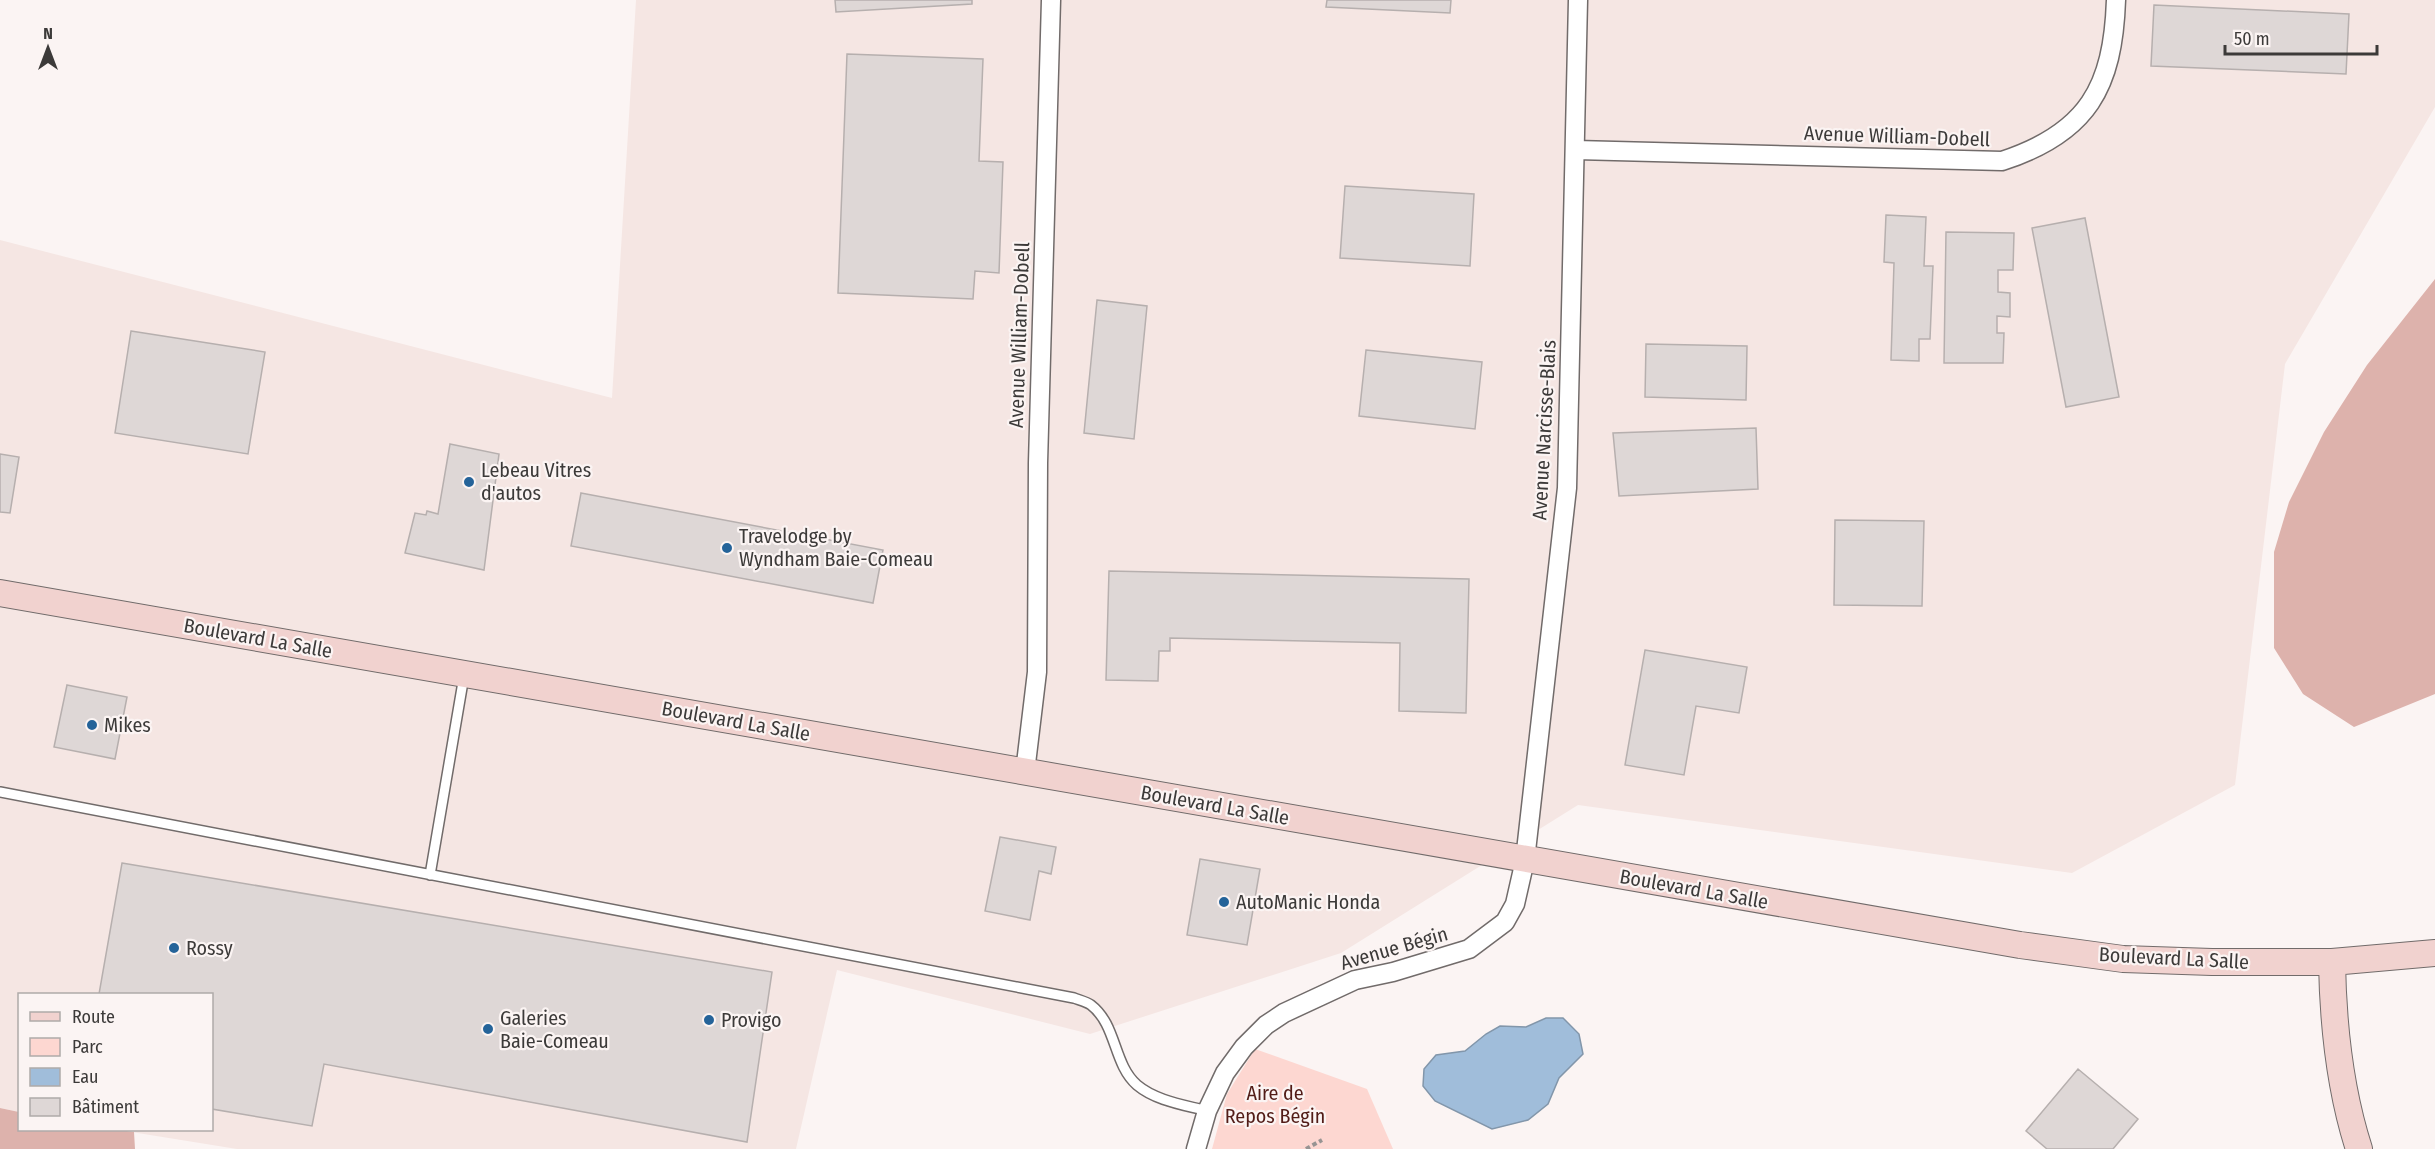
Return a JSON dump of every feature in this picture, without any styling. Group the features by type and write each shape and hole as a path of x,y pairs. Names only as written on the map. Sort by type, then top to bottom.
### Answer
{"street":[{"name":"Avenue William-Dobell","path":"1025,772 1037,672 1038,463 1051,0"},
{"name":"Avenue Narcisse-Blais","path":"1524,860 1567,488 1578,0"},
{"name":"Avenue William-Dobell","path":"1576,150 2002,161 2028,153 2053,139 2078,120 2098,93 2113,40 2116,0"},
{"name":"Boulevard La Salle","path":"0,593 2008,943 2123,959 2212,963 2332,963 2435,953"},
{"name":"Avenue Bégin","path":"1196,1149 1207,1111 1225,1073 1244,1047 1266,1025 1284,1013 1355,980 1393,972 1469,949 1505,922 1515,904 1524,860"},
{"path":"2332,963 2333,1004 2342,1066 2359,1149"}],"lane":[{"path":"430,875 464,674"},
{"path":"0,792 1074,998 1091,1005 1107,1024 1126,1074 1139,1087 1165,1100 1207,1111"}],"path":[{"path":"1306,1149 1322,1140"}],"shaded area":[{"path":"636,0 2435,0 2435,107 2285,364 2235,785 2072,873 1578,805 1341,953 1090,1034 837,970 796,1149 237,1149 125,1131 213,1131 213,993 18,993 18,1112 0,1108 0,240 612,398"},
{"path":"2435,279 2435,694 2354,727 2303,694 2274,648 2274,552 2289,502 2324,432 2367,365"},
{"path":"0,1108 18,1112 18,1131 134,1132 135,1149 0,1149"}],"green space":[{"name":"Aire de Repos Bégin","path":"1255,1049 1367,1089 1393,1149 1212,1149 1227,1094"}],"water":[{"path":"1546,1018 1563,1018 1579,1034 1583,1054 1559,1078 1548,1104 1528,1120 1492,1129 1435,1101 1423,1086 1424,1069 1436,1055 1465,1051 1500,1026 1526,1027"}],"building":[{"path":"835,0 972,0 972,4 836,12"},
{"path":"1327,0 1451,0 1450,13 1326,7"},
{"path":"2154,5 2349,14 2346,74 2151,66"},
{"path":"847,54 983,59 979,161 1003,162 999,273 975,271 973,299 838,293"},
{"path":"1345,186 1474,194 1470,266 1340,258"},
{"path":"1886,215 1926,217 1924,266 1933,266 1930,339 1919,339 1919,361 1891,360 1894,263 1884,262"},
{"path":"2085,218 2119,397 2066,407 2032,228"},
{"path":"1946,232 2014,233 2013,270 1998,270 1998,292 2010,293 2010,317 1997,316 1997,333 2004,333 2003,363 1944,363"},
{"path":"1097,300 1147,306 1134,439 1084,433"},
{"path":"131,331 265,352 248,454 115,433"},
{"path":"1646,344 1747,346 1746,400 1645,397"},
{"path":"1366,350 1482,362 1475,429 1359,416"},
{"path":"1756,428 1758,489 1619,496 1613,433"},
{"name":"Lebeau Vitres d'autos","path":"450,444 499,454 484,570 405,553 415,513 426,515 427,511 438,514"},
{"path":"0,454 19,457 10,513 0,512"},
{"name":"Travelodge by Wyndham Baie-Comeau","path":"581,493 883,550 873,603 571,546"},
{"path":"1835,520 1924,521 1922,606 1834,605"},
{"path":"1109,571 1469,579 1466,713 1399,711 1400,643 1170,638 1170,651 1159,651 1158,681 1106,680"},
{"path":"1645,650 1747,667 1739,713 1696,706 1684,775 1625,765"},
{"path":"67,685 127,697 115,759 54,747"},
{"path":"1000,837 1056,847 1051,874 1039,871 1030,920 985,911"},
{"name":"AutoManic Honda","path":"1200,859 1260,869 1247,945 1187,935"},
{"name":"Galeries Baie-Comeau","path":"122,863 772,972 747,1142 324,1064 312,1126 213,1109 213,993 99,993"},
{"path":"2078,1069 2138,1119 2113,1149 2047,1149 2026,1131"}],"place":[{"name":"Lebeau Vitres d'autos","path":"469,482"},
{"name":"Travelodge by Wyndham Baie-Comeau","path":"727,548"},
{"name":"Mikes","path":"92,725"},
{"name":"AutoManic Honda","path":"1224,902"},
{"name":"Rossy","path":"174,948"},
{"name":"Provigo","path":"709,1020"},
{"name":"Galeries Baie-Comeau","path":"488,1029"}]}
